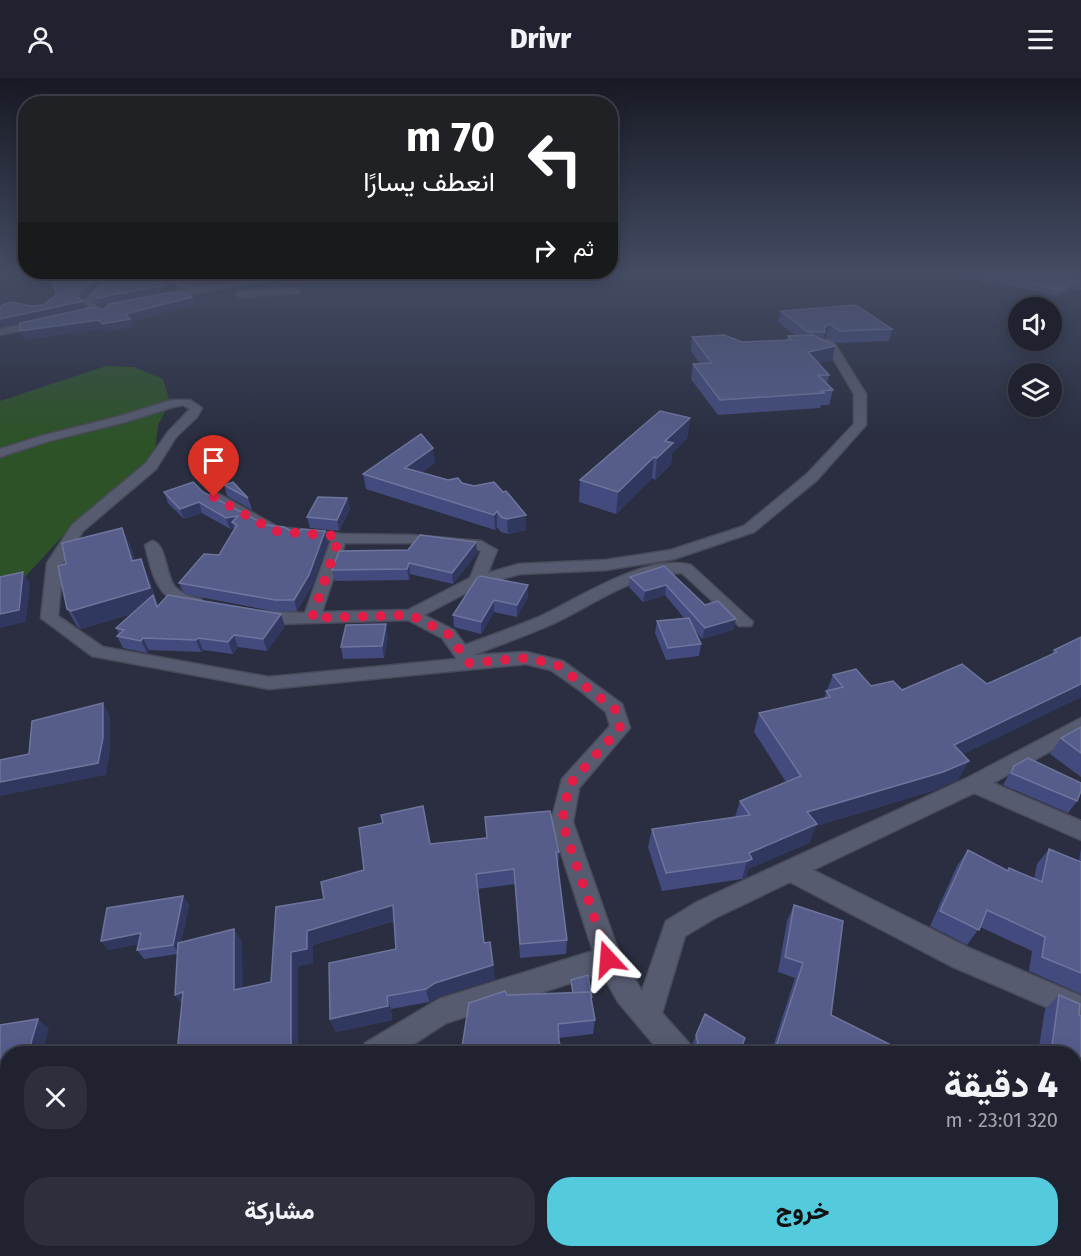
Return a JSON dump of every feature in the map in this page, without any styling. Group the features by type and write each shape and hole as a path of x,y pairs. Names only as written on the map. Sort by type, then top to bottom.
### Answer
{"street":[{"path":"244,612 278,619 411,615 477,581 519,569 606,565 674,554 749,529 812,477 860,425 860,394 828,341"},
{"path":"0,453 24,444 125,419 170,404 189,403 196,408 193,415 172,435 151,466 114,494 77,528 55,563 49,618 98,652 269,683 466,658 526,658 557,665 615,709 620,728 569,785 562,822 608,959 627,993 648,1014 673,1046"},
{"path":"214,497 274,531 339,538 410,539 481,545 489,550 477,581"},
{"path":"312,618 339,538"},
{"path":"152,545 167,591 178,600 211,606"},
{"path":"466,658 633,578 676,567 686,568 745,622"},
{"path":"411,615 448,634 466,658"},
{"path":"648,1014 675,929 706,910 974,784 1081,725"},
{"path":"974,784 1081,831"},
{"path":"790,870 960,957 1081,1009"},
{"path":"386,1046 439,1012 608,959"}],"green space":[{"path":"106,366 134,367 163,379 170,402 158,425 154,461 73,525 0,604 0,401"}],"building":[{"path":"804,329 824,329 825,332 808,332"},
{"path":"837,329 892,329 840,331"},
{"path":"724,335 742,342 792,340 788,336 813,335 835,346 808,352 829,375 818,375 833,390 821,391 824,393 720,400 693,364 712,363 692,337"},
{"path":"660,411 690,418 665,441 673,443 657,458 654,457 618,492 580,480"},
{"path":"421,434 433,448 405,468 448,480 458,478 462,483 474,486 494,482 503,492 506,491 526,515 507,519 501,517 497,511 494,515 363,474"},
{"path":"193,482 203,492 266,525 284,527 298,535 301,529 325,531 309,575 294,600 275,600 179,583 204,554 219,555 237,525 232,522 238,516 226,518 199,502 180,509 164,492"},
{"path":"233,482 248,498 224,485"},
{"path":"318,497 347,498 337,520 307,517"},
{"path":"122,528 132,561 141,559 150,588 71,611 67,609 58,566 66,564 62,543"},
{"path":"420,535 476,542 452,573 409,563 407,569 332,570 339,551 408,550"},
{"path":"664,566 705,605 718,601 736,619 705,628 666,585 645,591 630,577"},
{"path":"23,572 19,610 0,614 0,577"},
{"path":"480,576 528,585 517,605 494,600 481,622 453,615"},
{"path":"153,595 157,607 168,595 281,614 263,639 234,635 228,642 198,638 196,640 143,638 141,641 117,636 124,630 116,628"},
{"path":"689,618 701,644 668,648 657,621"},
{"path":"386,624 382,646 341,647 346,625"},
{"path":"1081,637 1081,684 954,745 969,761 943,772 807,812 817,824 749,853 752,859 748,861 666,873 652,829 750,815 740,801 801,776 759,713 830,697 826,691 843,687 833,675 856,669 871,686 893,681 902,690 962,664 987,684 1057,652 1054,650"},
{"path":"103,703 103,738 98,763 0,782 0,760 29,754 32,721"},
{"path":"1081,727 1081,753 1061,738"},
{"path":"1028,758 1081,783 1077,801 1011,773 1014,766"},
{"path":"423,806 430,844 487,838 485,817 550,811 559,852 556,852 567,940 520,944 514,869 476,874 484,943 490,942 493,965 435,983 426,989 387,996 388,1006 330,1019 329,963 396,949 393,905 307,931 307,949 291,952 291,1046 178,1046 183,992 175,995 178,943 234,929 234,990 271,982 276,907 324,899 321,882 364,870 359,828 383,823 381,815"},
{"path":"1049,849 1081,862 1081,973 1042,957 1045,937 987,910 979,930 940,911 968,850 1008,871 1009,868 1042,882"},
{"path":"183,896 173,945 137,950 141,933 101,941 107,908"},
{"path":"794,905 843,921 831,1015 893,1046 776,1046 803,963 785,957"},
{"path":"588,975 592,998 590,992 573,993 571,980"},
{"path":"505,991 507,995 590,992 595,1020 558,1024 560,1046 462,1046 469,1003"},
{"path":"1059,995 1080,1004 1081,1046 1052,1046"},
{"path":"705,1014 745,1038 742,1046 696,1046 696,1035"},
{"path":"38,1019 30,1046 0,1046 0,1025"}],"route":[{"path":"214,497 274,531 339,538 312,618 411,615 448,634 469,663 526,658 557,665 589,687 615,709 620,728 569,785 562,822 571,855 608,959"}]}
